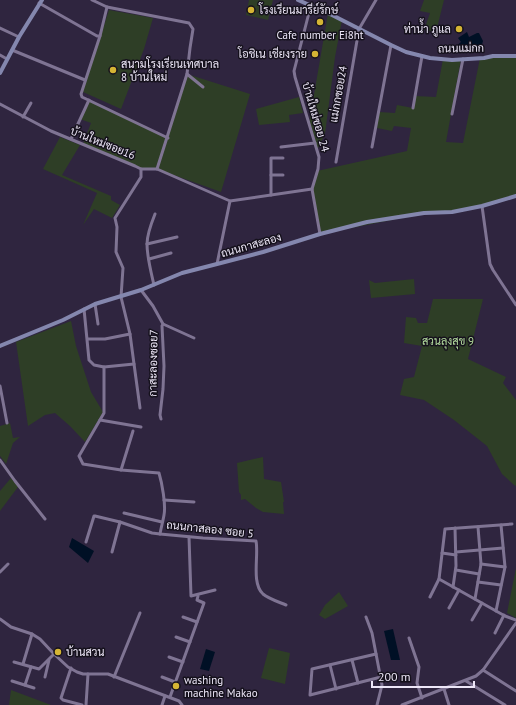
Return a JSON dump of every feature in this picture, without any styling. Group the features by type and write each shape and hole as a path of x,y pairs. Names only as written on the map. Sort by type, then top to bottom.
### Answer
{"street":[{"path":"92,0 107,7 189,23 193,29 187,74 157,169"},
{"name":"ถนนแม่กก","path":"298,0 332,15 406,52 430,58 443,59 516,56"},
{"path":"359,29 376,0"},
{"path":"0,73 40,2 97,36 100,36"},
{"name":"บ้านใหม่ซอย 24","path":"311,5 294,71 319,157 318,168 312,189 320,234"},
{"path":"107,7 100,36 80,94 82,97 168,138"},
{"path":"0,28 19,37"},
{"name":"แม่กกซอย24","path":"336,162 359,29"},
{"path":"372,147 391,45"},
{"path":"12,50 85,80"},
{"path":"0,55 7,59"},
{"path":"414,108 422,56"},
{"path":"452,114 463,59"},
{"path":"187,74 203,87"},
{"path":"71,139 89,100"},
{"path":"23,117 31,103"},
{"name":"บ้านใหม่ซอย16","path":"0,104 51,132 141,169 141,177 115,218 117,227 116,252 122,268 121,296"},
{"path":"281,146 315,143"},
{"path":"271,195 271,158 283,158"},
{"path":"141,169 157,169 230,201 312,189"},
{"path":"271,175 283,175"},
{"name":"ถนนกาสะลอง","path":"0,346 63,320 95,304 141,290 182,273 368,222 424,213 452,212 482,206 516,196"},
{"path":"217,264 230,201"},
{"path":"482,206 492,270 516,305"},
{"path":"154,285 149,266 147,244 149,229 155,214"},
{"path":"147,244 177,237"},
{"path":"149,259 171,253"},
{"name":"กาสะลองซอย7","path":"141,290 153,306 163,324 164,366 160,415 161,419"},
{"path":"121,296 130,334 140,408"},
{"path":"95,304 98,324"},
{"path":"84,309 89,360 94,365 104,367 134,364"},
{"path":"163,324 194,338"},
{"path":"88,339 105,339 130,334"},
{"name":"ถนนกาสลอง ซอย 5","path":"104,367 104,412 79,456 84,464 121,470 159,473 165,514 160,534 256,541 256,574 260,590 265,596 286,605"},
{"path":"0,387 6,423"},
{"path":"100,420 141,427"},
{"path":"121,470 133,431"},
{"path":"0,460 45,519"},
{"path":"164,500 194,502"},
{"path":"124,512 162,522"},
{"path":"86,542 94,516 160,534"},
{"path":"112,552 120,522"},
{"path":"430,597 439,579 445,530 512,524"},
{"path":"496,611 505,567 501,525"},
{"path":"475,599 481,564 478,527"},
{"path":"453,587 456,570 455,528"},
{"path":"189,537 190,596 215,590"},
{"path":"442,553 456,554 503,548"},
{"path":"0,572 8,564"},
{"path":"481,564 505,567"},
{"path":"456,570 479,574"},
{"path":"439,579 496,611 516,620"},
{"path":"478,582 501,585"},
{"path":"449,608 459,590"},
{"path":"170,697 204,602 197,600 198,596"},
{"path":"472,620 482,603"},
{"path":"114,676 140,612"},
{"path":"495,633 504,615"},
{"path":"183,617 197,622"},
{"path":"366,617 372,633 381,677 382,685 378,704"},
{"path":"0,619 11,627 32,634 40,639 54,654 76,672 83,674 108,674 170,697 179,701 182,705"},
{"path":"402,705 476,676 483,670 516,623"},
{"path":"23,664 32,634"},
{"path":"176,637 190,642"},
{"path":"409,638 419,667 417,683 422,698"},
{"path":"14,662 39,669 54,654"},
{"path":"376,654 312,669 310,695 381,677"},
{"path":"169,657 183,662"},
{"path":"45,677 49,660"},
{"path":"352,660 358,683"},
{"path":"330,665 336,689"},
{"path":"25,685 31,667"},
{"path":"71,668 61,698 82,705"},
{"path":"483,670 516,691"},
{"path":"86,705 88,674"},
{"path":"162,677 176,682"},
{"path":"12,681 34,688"},
{"path":"466,681 504,705"},
{"path":"444,689 449,705"},
{"path":"162,705 165,696"}],"green space":[{"path":"249,0 273,0 268,20 246,15"},
{"path":"424,0 444,0 436,32 424,30 430,13 420,11"},
{"name":"สนามโรงเรียนเทศบาล 8 บ้านใหม่","path":"109,10 153,18 144,49 121,109 83,92"},
{"path":"328,13 342,20 335,57 325,134 317,150 309,124"},
{"path":"516,57 516,196 452,212 428,213 320,234 312,189 317,171 407,151 411,128 394,126 392,131 377,128 379,112 395,113 397,105 413,108 415,96 436,97 443,59 461,59 446,142 463,143 480,58"},
{"path":"187,74 250,94 221,192 157,169 141,169 83,144 91,123 80,119 89,100 167,138"},
{"path":"299,97 303,113 289,115 290,122 259,125 256,109"},
{"path":"60,137 80,145 62,175 111,196 111,200 120,205 112,218 94,209 83,225 97,193 43,169"},
{"path":"414,279 415,294 371,298 369,280 375,283"},
{"name":"สวนลุงสุข 9","path":"433,299 483,299 468,359 506,377 503,383 516,400 516,486 502,474 487,446 454,420 424,400 400,395 404,379 414,377 422,346 404,343 406,317 416,318 418,323 427,323"},
{"path":"71,321 76,346 91,392 103,412 85,442 55,413 45,415 28,426 16,342"},
{"path":"10,423 13,438 20,437 13,443 6,464 0,456 0,426"},
{"path":"263,457 264,479 281,482 284,514 263,512 245,499 241,500 237,463"},
{"path":"11,478 18,487 0,511 0,491"},
{"path":"516,568 516,618 507,613"},
{"path":"339,592 348,606 325,619 319,615 325,605"},
{"path":"269,648 290,653 285,684 261,678"},
{"path":"11,690 51,705 9,705"}],"water":[{"path":"467,32 469,37 479,33 483,41 481,48 456,49 455,47 461,42 458,38"},
{"path":"72,538 94,551 88,563 69,547"},
{"path":"393,629 400,660 391,660 384,631"},
{"path":"206,649 215,652 209,671 200,669"}],"place":[{"name":"โรงเรียนมารีย์รักษ์","path":"251,10"},
{"name":"Cafe number Ei8ht","path":"320,22"},
{"name":"ท่าน้ำ ภูแล","path":"459,29"},
{"name":"โอชิเน เชียงราย","path":"315,54"},
{"name":"สนามโรงเรียนเทศบาล 8 บ้านใหม่","path":"113,70"},
{"name":"บ้านสวน","path":"58,652"},
{"name":"washing machine Makao","path":"176,686"}]}
